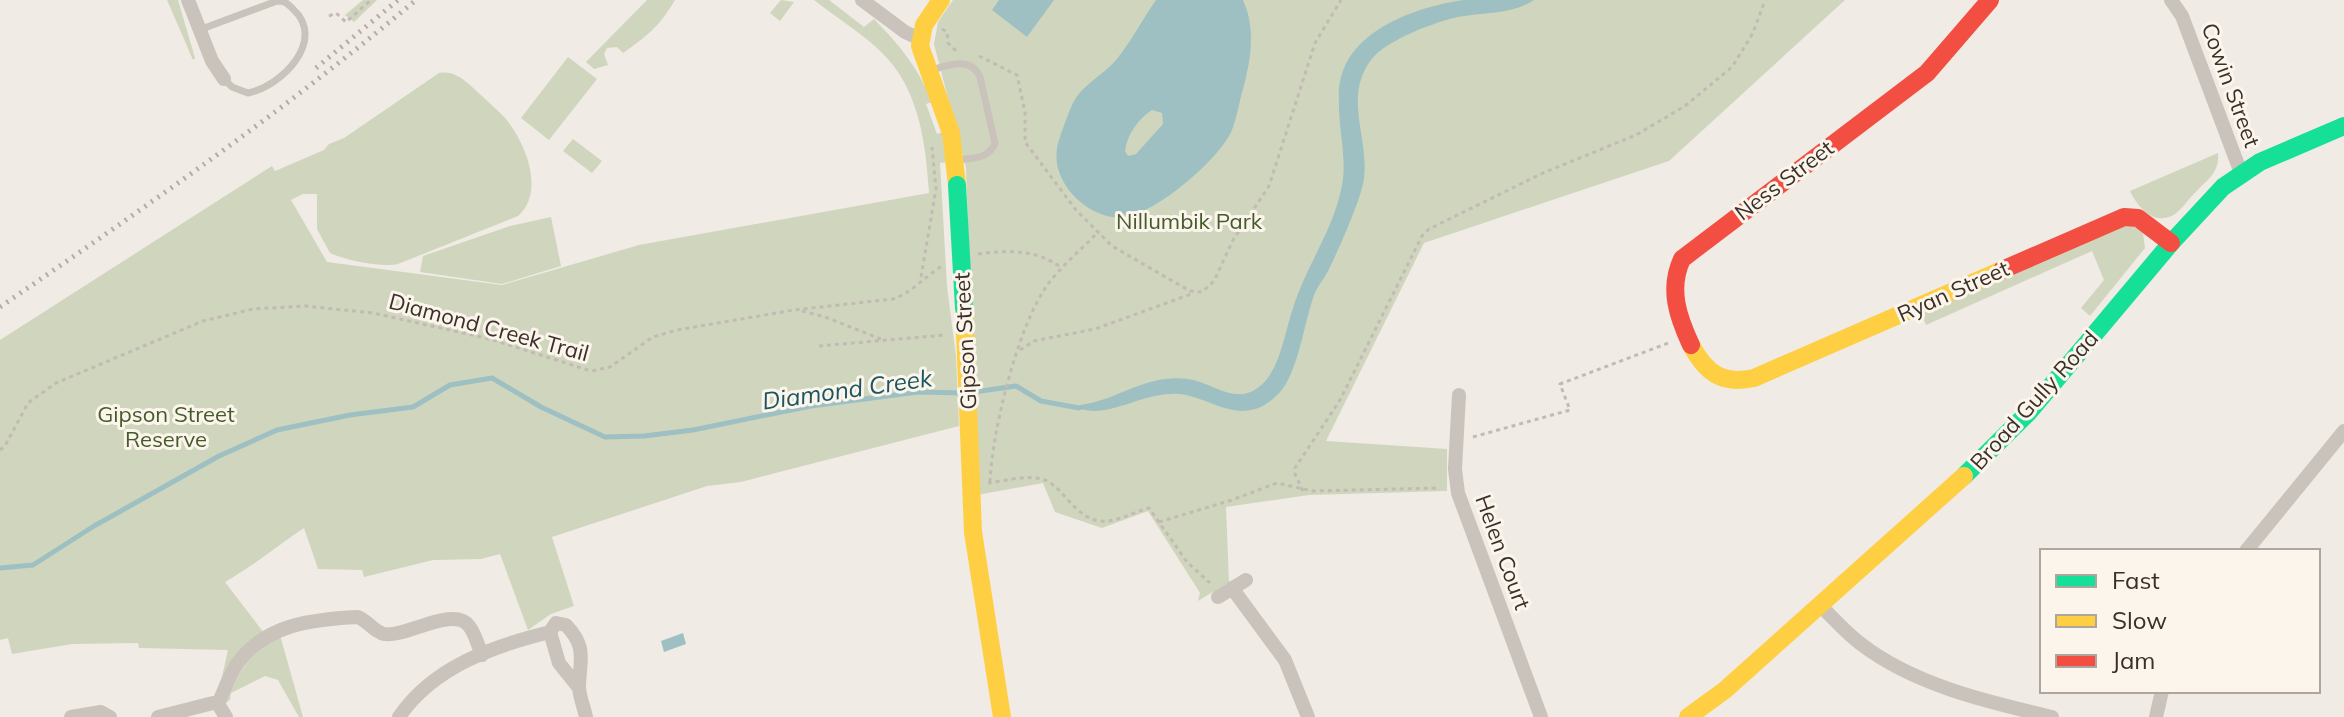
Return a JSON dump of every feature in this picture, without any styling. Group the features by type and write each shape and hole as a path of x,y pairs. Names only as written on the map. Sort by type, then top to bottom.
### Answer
{"street":[{"path":"188,0 212,61 224,79"},
{"path":"862,0 905,32 920,39 927,19 941,0"},
{"name":"Ness Street","path":"1730,381 1713,375 1705,367 1688,335 1673,291 1676,270 1682,259 1927,73 1990,0"},
{"name":"Cowin Street","path":"2171,0 2180,6 2241,173"},
{"name":"Gipson Street","path":"920,39 947,118 955,160 967,361 969,485 973,532 1002,717"},
{"name":"Broad Gully Road","path":"1688,717 1725,690 1997,446 2211,198 2241,173 2344,126"},
{"name":"Ryan Street","path":"1730,381 1754,378 2115,219 2138,218 2171,243"},
{"name":"Helen Court","path":"1459,395 1455,469 1458,493 1541,717"},
{"path":"2248,549 2344,431"},
{"path":"1246,580 1225,592 1285,660 1308,717"},
{"path":"1820,605 1862,645 1902,668 1971,696 2052,717"},
{"path":"158,717 198,705 222,711 233,671 249,651 270,635 302,623 358,617 376,631 391,634 442,620 462,620 469,625 482,655"},
{"path":"579,688 559,663 550,632 553,625 559,622 566,625 576,638 582,657 579,688 586,717"},
{"path":"399,717 433,679 453,667 550,632"},
{"path":"2156,717 2162,693"},
{"path":"71,717 101,712 110,717"}],"lane":[{"path":"199,30 280,1 287,3 303,20 306,35 299,54 290,67 269,85 248,93 232,87 224,79"},
{"path":"929,71 963,63 975,68 980,77 995,143 985,156 955,160"}],"path":[{"path":"329,16 336,13 346,22 371,0"},
{"path":"1017,352 1034,341 1095,329 1198,292 1214,281 1233,240 1269,186 1311,52 1341,0"},
{"path":"1303,491 1295,468 1340,400 1422,236 1429,229 1543,173 1636,135 1685,106 1732,67 1746,48 1765,0"},
{"path":"1024,137 1057,185 1097,233 1124,253 1190,291 1198,292"},
{"path":"920,280 936,189 933,143"},
{"path":"990,482 996,437 1017,352 1032,311 1062,268 1097,233"},
{"path":"971,256 1022,251 1037,254 1062,268"},
{"name":"Diamond Creek Trail","path":"0,450 28,403 56,383 203,321 253,309 305,306 373,313 490,339 591,371 610,367 644,343 665,333 794,310 893,299 902,296 945,264"},
{"path":"794,310 825,317 886,341"},
{"path":"819,346 965,333"},
{"path":"1473,437 1570,410 1560,384 1670,342"},
{"path":"969,485 1042,479 1095,520 1114,520 1149,508 1187,562 1225,592"},
{"path":"1159,522 1277,483 1303,491 1438,488"}],"green space":[{"path":"167,0 178,0 195,58 193,60"},
{"path":"363,0 377,0 354,22 345,15"},
{"path":"647,0 675,0 646,36 623,53 617,47 607,48 604,54 608,65 594,69 586,62"},
{"path":"781,0 794,2 780,21 770,13"},
{"name":"Gipson Street Reserve","path":"814,0 829,0 864,27 874,19 915,68 932,102 926,104 937,134 943,132 946,162 940,163 959,426 741,482 707,486 552,537 574,606 551,614 528,630 500,554 481,559 433,560 364,577 362,570 318,569 304,528 225,582 264,633 220,686 228,650 139,648 138,643 72,644 12,654 8,638 0,640 0,340 272,166 275,171 324,150 439,73 463,79 512,128 530,167 531,194 526,206 518,216 398,264 382,265 330,253 317,229 317,194 303,194 291,200 327,262 502,285 639,245 929,193 919,122 898,72 871,42"},
{"name":"Nillumbik Park","path":"953,0 1845,0 1669,161 1424,243 1326,441 1447,449 1447,491 1309,495 1226,507 1229,582 1198,601 1200,593 1148,511 1102,528 1055,512 1043,483 977,495 966,168 934,44 938,22"},
{"path":"568,57 597,79 549,140 521,118"},
{"path":"573,139 602,161 592,173 563,151"},
{"path":"2218,153 2217,166 2211,177 2175,214 2161,218 2148,214 2130,191"},
{"path":"551,217 561,266 502,284 420,272 423,256 510,226"},
{"path":"2120,226 2133,226 2143,233 2145,248 2090,316 2081,308 2104,280 2092,251 1926,325 1921,314"},
{"path":"280,635 303,717 299,717 278,680 265,676 231,693 226,703 236,680 246,664"}],"water":[{"path":"999,0 1054,0 1027,37 992,10"},
{"path":"1156,0 1243,0 1251,33 1248,67 1232,130 1215,155 1186,182 1154,205 1126,217 1113,217 1087,207 1076,198 1060,175 1057,149 1073,103 1116,60","holes":["1152,110 1162,113 1163,124 1136,154 1128,156 1126,145 1138,123"]},
{"path":"1463,0 1534,0 1507,11 1458,17 1424,28 1399,39 1371,60 1359,88 1365,163 1362,187 1338,249 1314,295 1292,372 1278,394 1266,404 1244,411 1179,394 1157,396 1096,411 1072,407 1103,400 1149,382 1168,379 1188,379 1239,394 1248,393 1264,382 1276,364 1299,292 1338,201 1344,165 1339,91 1346,64 1357,48 1388,24 1426,8"},
{"path":"683,633 686,644 664,652 661,641"}],"waterway":[{"name":"Diamond Creek","path":"0,568 33,565 94,526 219,456 277,430 350,415 413,407 450,385 492,378 541,407 605,437 693,430 811,406 918,392 964,393"},
{"name":"Diamond Creek","path":"974,392 1016,386 1041,401 1079,408"}],"railway":[{"path":"316,68 398,0"},
{"path":"0,307 264,120 416,0"}],"traffic: fast":[{"path":"1964,476 2029,412 2171,243 2223,187 2260,162 2344,126"},
{"path":"957,185 964,308"}],"traffic: slow":[{"path":"941,0 924,25 920,46 951,133 957,185"},
{"path":"1691,345 1716,375 1733,380 1754,378 2002,270"},
{"path":"964,308 973,532 1002,717"},
{"path":"1688,717 1725,690 1964,476"}],"traffic: jam":[{"path":"1691,345 1676,303 1676,281 1682,259 1927,73 1990,0"},
{"path":"2002,270 2124,217 2138,218 2171,243"}]}
